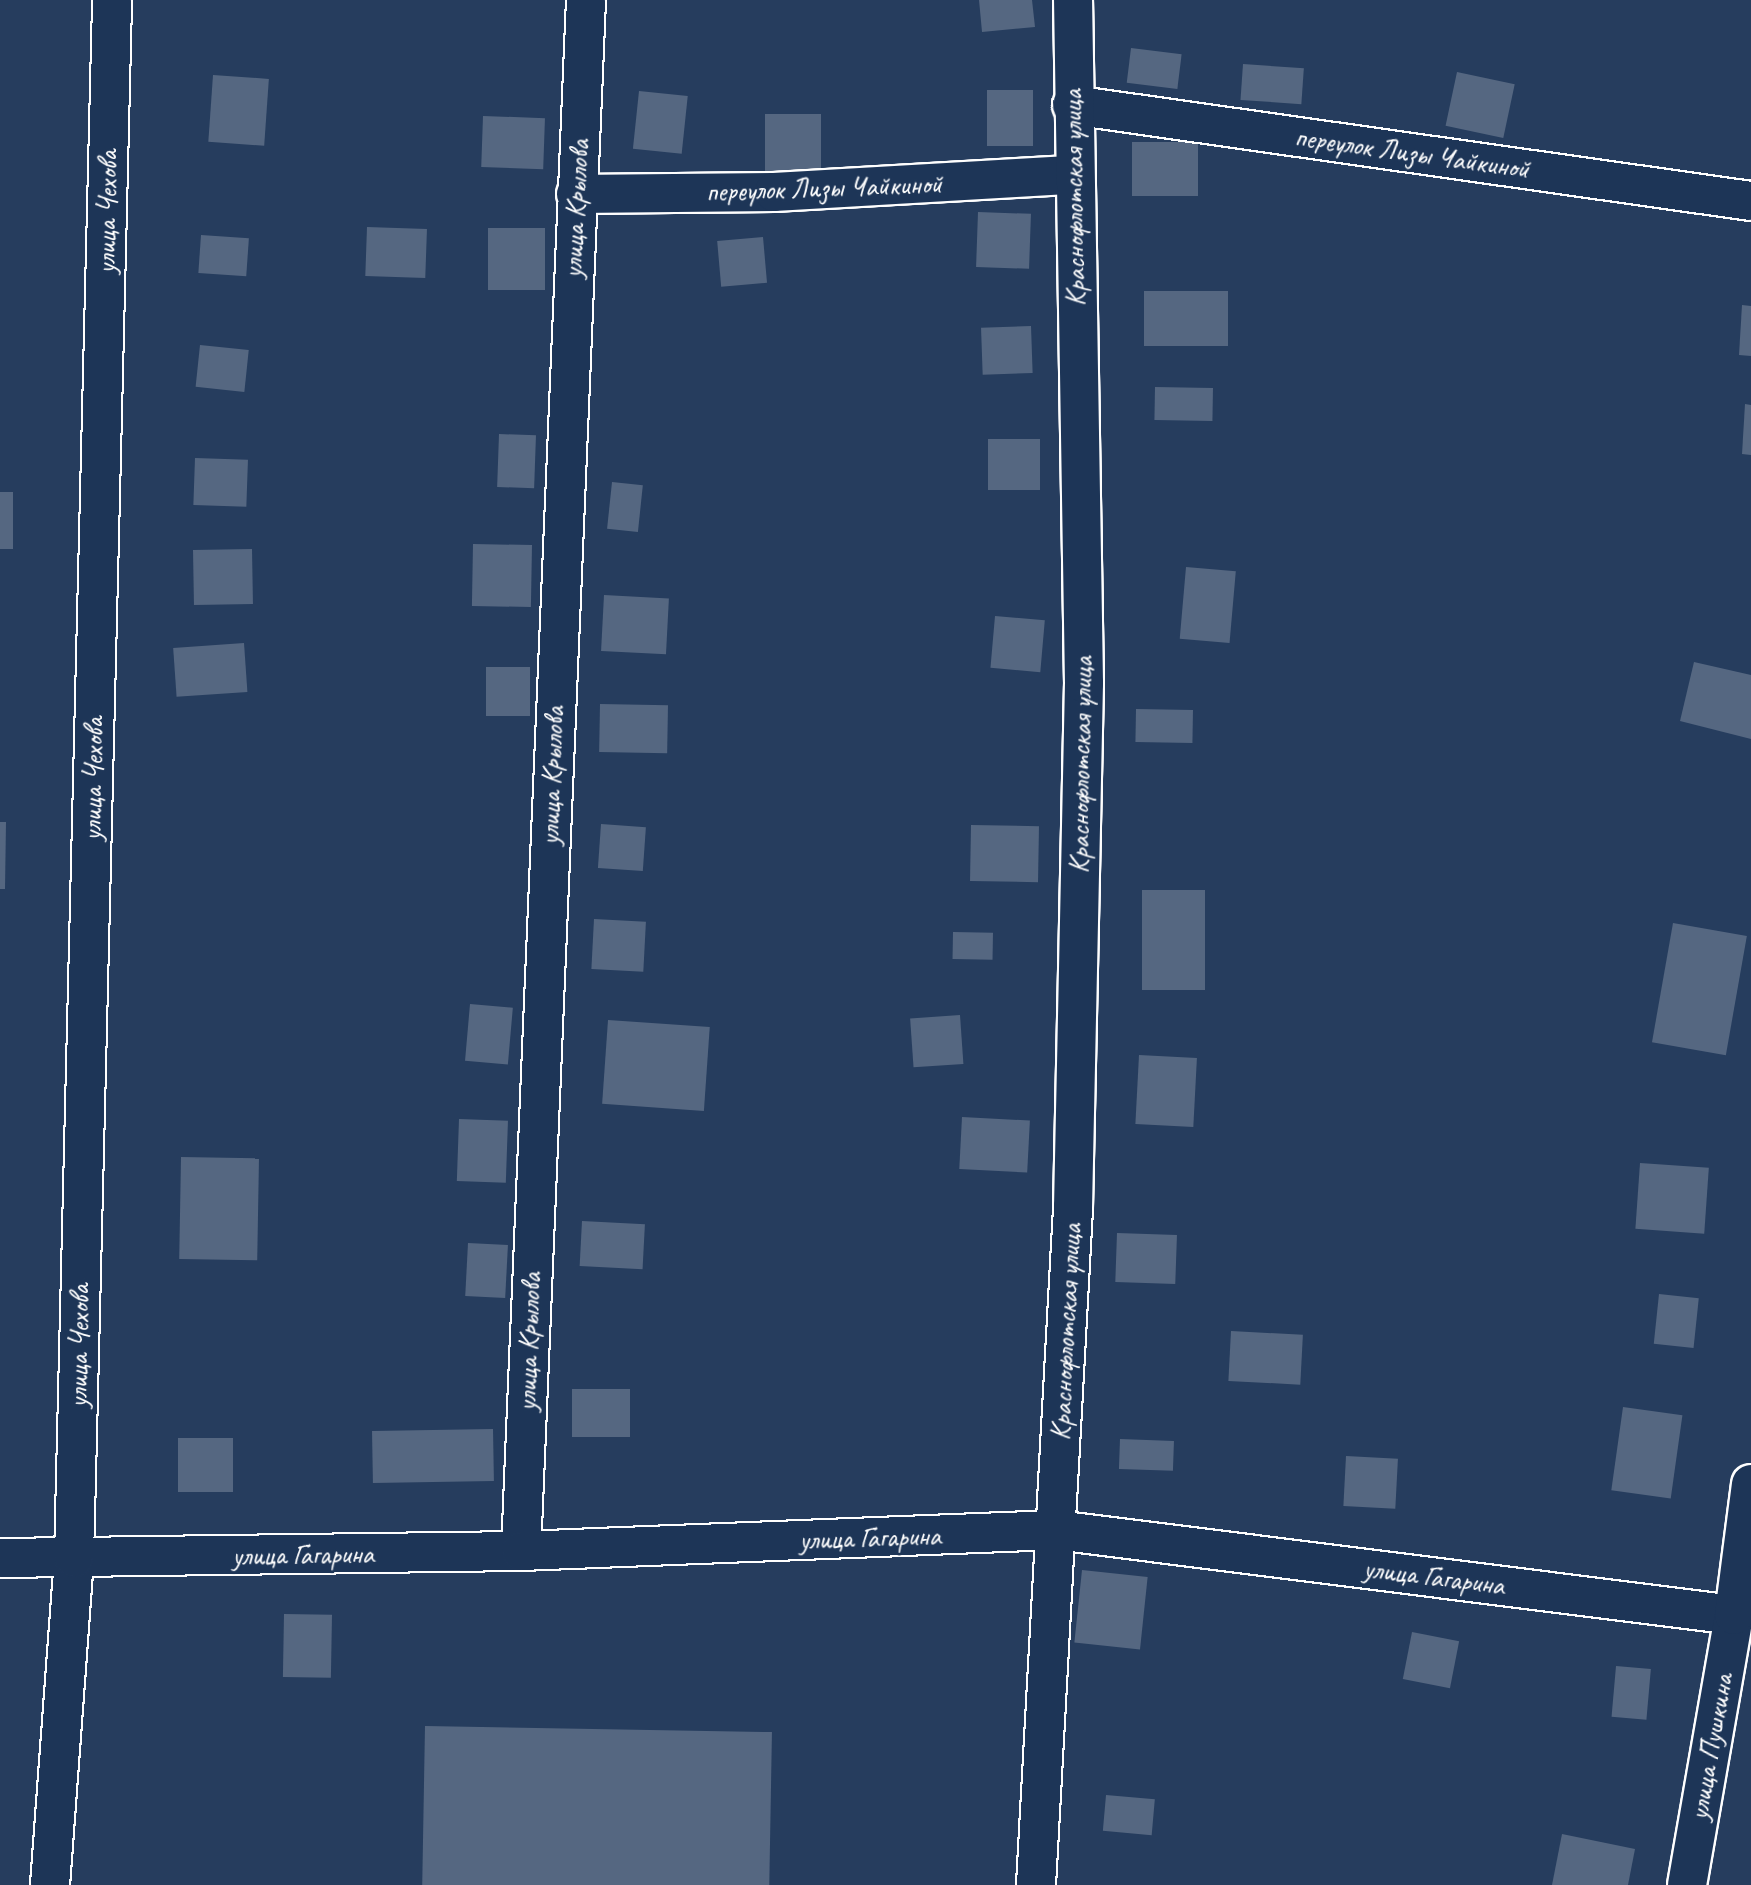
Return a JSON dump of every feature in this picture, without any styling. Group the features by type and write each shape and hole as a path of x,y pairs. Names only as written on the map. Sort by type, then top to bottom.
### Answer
{"street":[{"name":"улица Чехова","path":"50,1885 74,1558 112,0"},
{"name":"улица Крылова","path":"521,1552 586,0"},
{"name":"Краснофлотская улица","path":"1036,1885 1073,1208 1084,683 1073,175 1073,0"},
{"name":"переулок Лизы Чайкиной","path":"1072,105 1751,201"},
{"name":"переулок Лизы Чайкиной","path":"576,194 774,192 1073,175"},
{"name":"улица Пушкина","path":"1687,1885 1734,1615 1751,1484"},
{"name":"улица Гагарина","path":"0,1558 521,1552 1056,1530 1734,1615"}],"building":[{"path":"979,0 1032,0 1035,27 982,32"},
{"path":"1131,48 1182,54 1177,89 1127,83"},
{"path":"1243,64 1304,68 1301,104 1240,100"},
{"path":"1457,72 1515,84 1503,138 1446,126"},
{"path":"213,75 269,79 264,146 208,142"},
{"path":"987,90 1033,90 1033,146 987,146"},
{"path":"639,91 688,96 682,154 633,149"},
{"path":"765,114 821,114 821,171 765,171"},
{"path":"483,116 545,118 543,169 481,167"},
{"path":"1132,142 1198,142 1198,196 1132,196"},
{"path":"978,212 1031,214 1029,269 976,267"},
{"path":"367,227 427,229 425,278 365,276"},
{"path":"488,228 545,228 545,290 488,290"},
{"path":"201,235 249,238 246,276 198,273"},
{"path":"763,237 767,283 721,287 717,241"},
{"path":"1144,291 1228,291 1228,346 1144,346"},
{"path":"1742,305 1751,306 1751,356 1739,355"},
{"path":"1031,326 1033,373 983,375 981,328"},
{"path":"200,345 249,350 244,392 196,387"},
{"path":"1155,387 1213,388 1212,421 1154,420"},
{"path":"1745,404 1751,405 1751,455 1742,454"},
{"path":"499,434 536,435 534,488 497,487"},
{"path":"988,439 1040,439 1040,490 988,490"},
{"path":"195,458 248,460 246,507 193,505"},
{"path":"612,482 643,485 638,532 607,529"},
{"path":"0,492 13,492 13,549 0,549"},
{"path":"473,544 532,545 531,607 472,606"},
{"path":"252,549 253,604 194,605 193,550"},
{"path":"1186,567 1236,571 1230,643 1180,639"},
{"path":"604,595 669,598 666,654 601,651"},
{"path":"995,616 1045,620 1040,672 990,668"},
{"path":"244,643 247,692 177,697 173,648"},
{"path":"1694,662 1751,675 1751,739 1680,721"},
{"path":"486,667 530,667 530,716 486,716"},
{"path":"600,704 668,705 667,753 599,752"},
{"path":"1136,709 1193,710 1192,743 1135,742"},
{"path":"0,822 6,822 5,889 0,889"},
{"path":"601,824 646,827 643,871 598,868"},
{"path":"971,825 1039,826 1038,882 970,881"},
{"path":"1142,890 1205,890 1205,990 1142,990"},
{"path":"594,919 646,922 643,972 591,969"},
{"path":"1673,923 1747,936 1726,1055 1652,1042"},
{"path":"953,932 993,933 993,960 953,959"},
{"path":"470,1004 513,1008 508,1065 465,1061"},
{"path":"960,1015 963,1064 914,1067 910,1018"},
{"path":"608,1020 710,1027 704,1111 602,1104"},
{"path":"1139,1055 1197,1058 1193,1127 1135,1124"},
{"path":"962,1117 1030,1121 1027,1172 959,1169"},
{"path":"459,1119 508,1121 506,1183 457,1181"},
{"path":"181,1157 259,1158 257,1260 179,1259"},
{"path":"1640,1163 1709,1168 1704,1234 1635,1229"},
{"path":"582,1221 645,1224 643,1269 580,1266"},
{"path":"1117,1233 1177,1235 1175,1284 1115,1282"},
{"path":"468,1243 508,1245 505,1298 465,1296"},
{"path":"1659,1294 1699,1298 1694,1348 1654,1344"},
{"path":"1231,1331 1303,1335 1300,1385 1228,1381"},
{"path":"572,1389 630,1389 630,1437 572,1437"},
{"path":"1623,1407 1682,1415 1671,1499 1611,1490"},
{"path":"493,1429 494,1481 373,1483 372,1431"},
{"path":"178,1438 233,1438 233,1492 178,1492"},
{"path":"1120,1439 1174,1441 1173,1471 1119,1469"},
{"path":"1346,1456 1398,1459 1395,1509 1343,1506"},
{"path":"1082,1570 1148,1577 1140,1649 1074,1643"},
{"path":"284,1614 332,1615 331,1678 283,1677"},
{"path":"1412,1632 1459,1641 1450,1688 1403,1679"},
{"path":"1616,1666 1651,1669 1646,1720 1612,1717"},
{"path":"425,1726 772,1732 769,1885 422,1885"},
{"path":"1106,1795 1155,1799 1152,1835 1103,1831"},
{"path":"1562,1834 1635,1849 1628,1885 1552,1885"}]}
